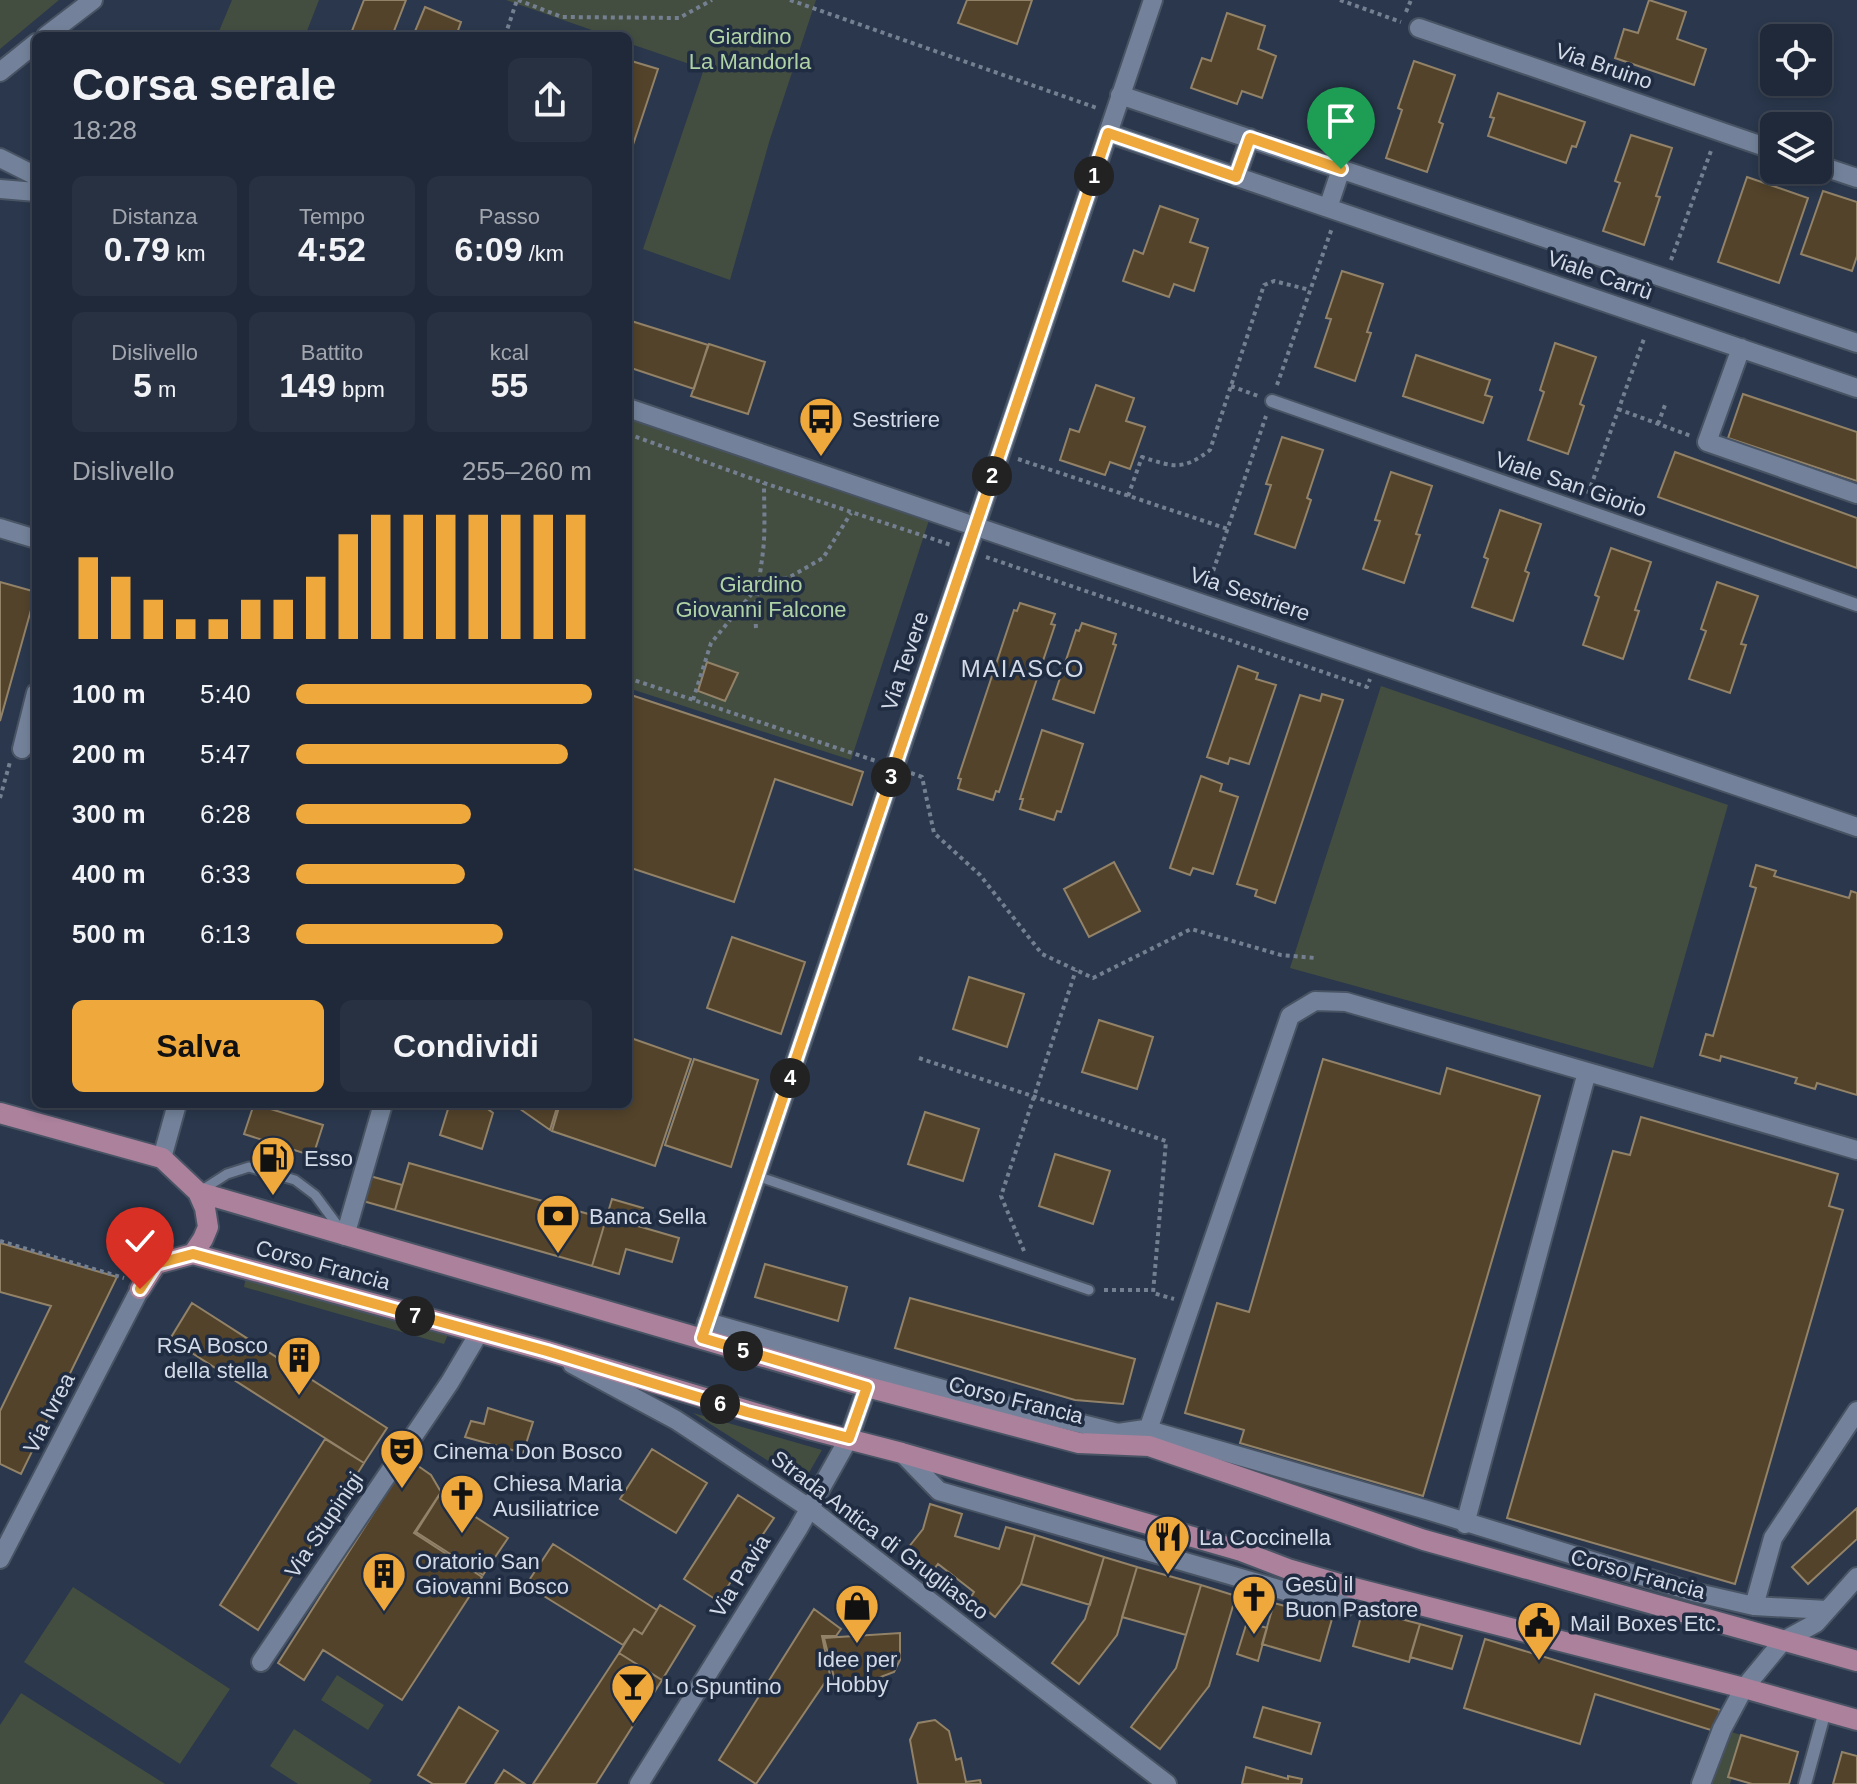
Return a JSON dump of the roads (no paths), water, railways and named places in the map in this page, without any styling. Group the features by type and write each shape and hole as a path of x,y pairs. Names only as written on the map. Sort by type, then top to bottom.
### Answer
{"main road":[{"path":"0,1113 162,1158 198,1192 208,1227 193,1254 156,1264 140,1289"},
{"name":"Corso Francia","path":"198,1192 345,1236 705,1330 867,1387 1079,1443 1149,1446 1424,1540 1857,1661"},
{"name":"Corso Francia","path":"193,1254 902,1453 1241,1551 1350,1587 1857,1720"}],"street":[{"path":"51,32 93,0"},
{"name":"Via Tevere","path":"705,1330 1153,0"},
{"name":"Via Bruino","path":"1411,25 1760,145"},
{"path":"0,72 32,46"},
{"name":"Viale Carrù","path":"1120,95 1857,343"},
{"name":"Viale Carrù","path":"1108,133 1857,388"},
{"path":"1236,177 1250,138"},
{"path":"0,158 32,174"},
{"path":"1328,208 1341,169"},
{"path":"1832,170 1857,178"},
{"path":"0,189 32,192"},
{"path":"1741,348 1707,442 1857,494"},
{"name":"Viale San Giorio","path":"1272,401 1857,605"},
{"name":"Via Sestriere","path":"632,409 1857,827"},
{"path":"0,528 32,538"},
{"path":"16,754 32,705"},
{"path":"1148,1430 1290,1016 1315,1001 1346,1002 1857,1150"},
{"path":"1465,1524 1587,1072"},
{"path":"162,1158 176,1108"},
{"name":"Corso Francia","path":"345,1236 382,1108"},
{"name":"Via Ivrea","path":"0,1559 140,1289"},
{"name":"Corso Francia","path":"705,1330 1118,1433 1148,1430 1427,1510 1693,1592 1754,1606 1827,1610"},
{"name":"Via Stupinigi","path":"261,1662 450,1382 479,1333"},
{"name":"Strada Antica di Grugliasco","path":"547,1351 676,1420 809,1508 1167,1784"},
{"name":"Via Pavia","path":"639,1784 809,1508 849,1438 867,1387"},
{"path":"676,1420 686,1394"},
{"path":"1754,1606 1773,1538 1857,1411"},
{"path":"1701,1784 1722,1729 1744,1688 1783,1641 1816,1623 1857,1577"},
{"path":"1805,1784 1825,1711"}],"lane":[{"path":"198,1192 227,1174 249,1167 295,1180 315,1195 345,1236"},
{"path":"757,1176 1089,1290"}],"place":[{"name":"Sestriere","path":"821,458"},
{"name":"Esso","path":"273,1197"},
{"name":"Banca Sella","path":"558,1255"},
{"name":"RSA Bosco della stella","path":"299,1397"},
{"name":"Cinema Don Bosco","path":"402,1490"},
{"name":"Chiesa Maria Ausiliatrice","path":"462,1535"},
{"name":"La Coccinella","path":"1168,1576"},
{"name":"Oratorio San Giovanni Bosco","path":"384,1613"},
{"name":"Gesù il Buon Pastore","path":"1254,1636"},
{"name":"Idee per Hobby","path":"857,1645"},
{"name":"Mail Boxes Etc.","path":"1539,1662"},
{"name":"Lo Spuntino","path":"633,1725"}],"district":[{"name":"MAIASCO","path":"1023,668"}],"park label":[{"name":"Giardino La Mandorla","path":"750,48"},
{"name":"Giardino Giovanni Falcone","path":"761,596"}]}
